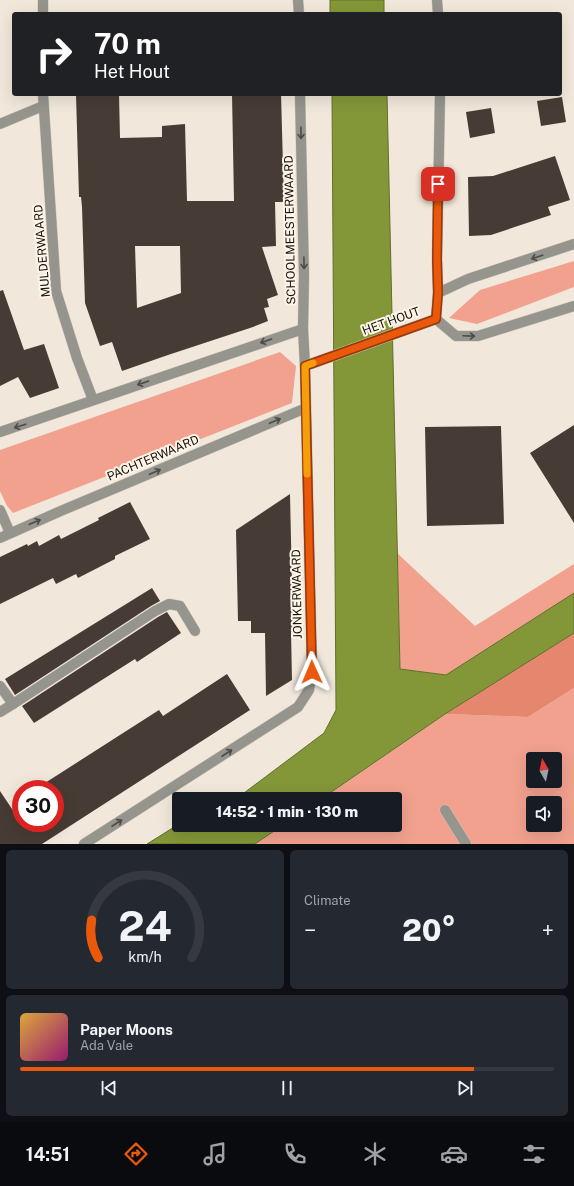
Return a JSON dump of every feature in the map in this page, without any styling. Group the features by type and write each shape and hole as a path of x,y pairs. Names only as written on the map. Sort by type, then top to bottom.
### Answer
{"street":[{"path":"43,0 43,12"},
{"path":"298,0 298,12"},
{"path":"437,0 438,12"},
{"name":"MULDERWAARD","path":"43,96 56,291 92,400"},
{"name":"SCHOOLMEESTERWAARD","path":"300,96 304,276 303,329 305,366"},
{"path":"436,319 438,293 437,259 440,96"},
{"path":"0,124 43,106"},
{"path":"438,293 468,279 574,244"},
{"name":"HET HOUT","path":"305,366 436,319 456,336 478,336 574,306"},
{"path":"0,432 303,329"},
{"name":"JONKERWAARD","path":"84,844 298,707 309,690 312,672 305,366"},
{"name":"PACHTERWAARD","path":"0,538 306,408"},
{"path":"0,510 10,533"},
{"path":"0,712 155,611 169,604 180,606 195,631"},
{"path":"0,686 13,704"},
{"path":"445,810 466,844"}],"shaded area":[{"path":"330,0 384,0 384,12 330,12"},
{"path":"332,96 387,96 400,669 446,675 574,593 574,633 445,714 331,792 245,792 324,733 336,710"},
{"path":"574,261 574,287 477,324 449,318 480,290"},
{"path":"280,352 296,366 292,403 13,513 7,506 0,491 0,450"},
{"path":"397,553 475,626 574,564 574,593 446,675 400,669"},
{"path":"574,632 574,688 528,717 445,714"},
{"path":"574,688 574,844 256,844 273,832 402,832 402,792 331,792 445,714 528,717"},
{"path":"172,828 172,832 273,832 255,844 147,844"}],"building":[{"path":"76,96 119,96 120,138 162,137 162,126 185,124 187,201 234,201 232,96 281,96 284,202 275,202 276,246 262,247 278,295 267,299 269,307 264,308 268,321 122,371 112,342 100,346 85,303 82,207 81,197 79,197","holes":["135,246 180,246 181,293 137,308"]},
{"path":"562,97 566,122 541,126 537,101"},
{"path":"491,108 495,133 470,138 466,112"},
{"path":"555,156 570,200 548,207 551,215 491,235 469,236 468,177 493,176"},
{"path":"3,290 24,350 44,344 59,388 30,398 18,377 0,386 0,291"},
{"path":"574,425 574,523 530,453"},
{"path":"501,426 504,524 427,526 425,427"},
{"path":"290,494 293,632 291,632 292,680 266,696 265,633 251,633 251,621 238,621 236,530"},
{"path":"130,502 150,539 115,556 115,559 78,578 76,574 56,584 53,578 0,604 0,557 27,544 28,546 37,541 39,546 59,535 61,539 99,520 98,518"},
{"path":"152,588 160,601 15,695 5,679"},
{"path":"167,612 181,633 137,662 135,659 34,723 22,706"},
{"path":"227,674 250,710 64,830 64,780 50,780 159,710 163,716"},
{"path":"0,791 12,809 12,832 61,832 42,844 0,844"}],"slow traffic":[{"path":"307,474 305,366 313,363"}],"route":[{"path":"312,672 305,366 436,319 438,293 438,184"}]}
